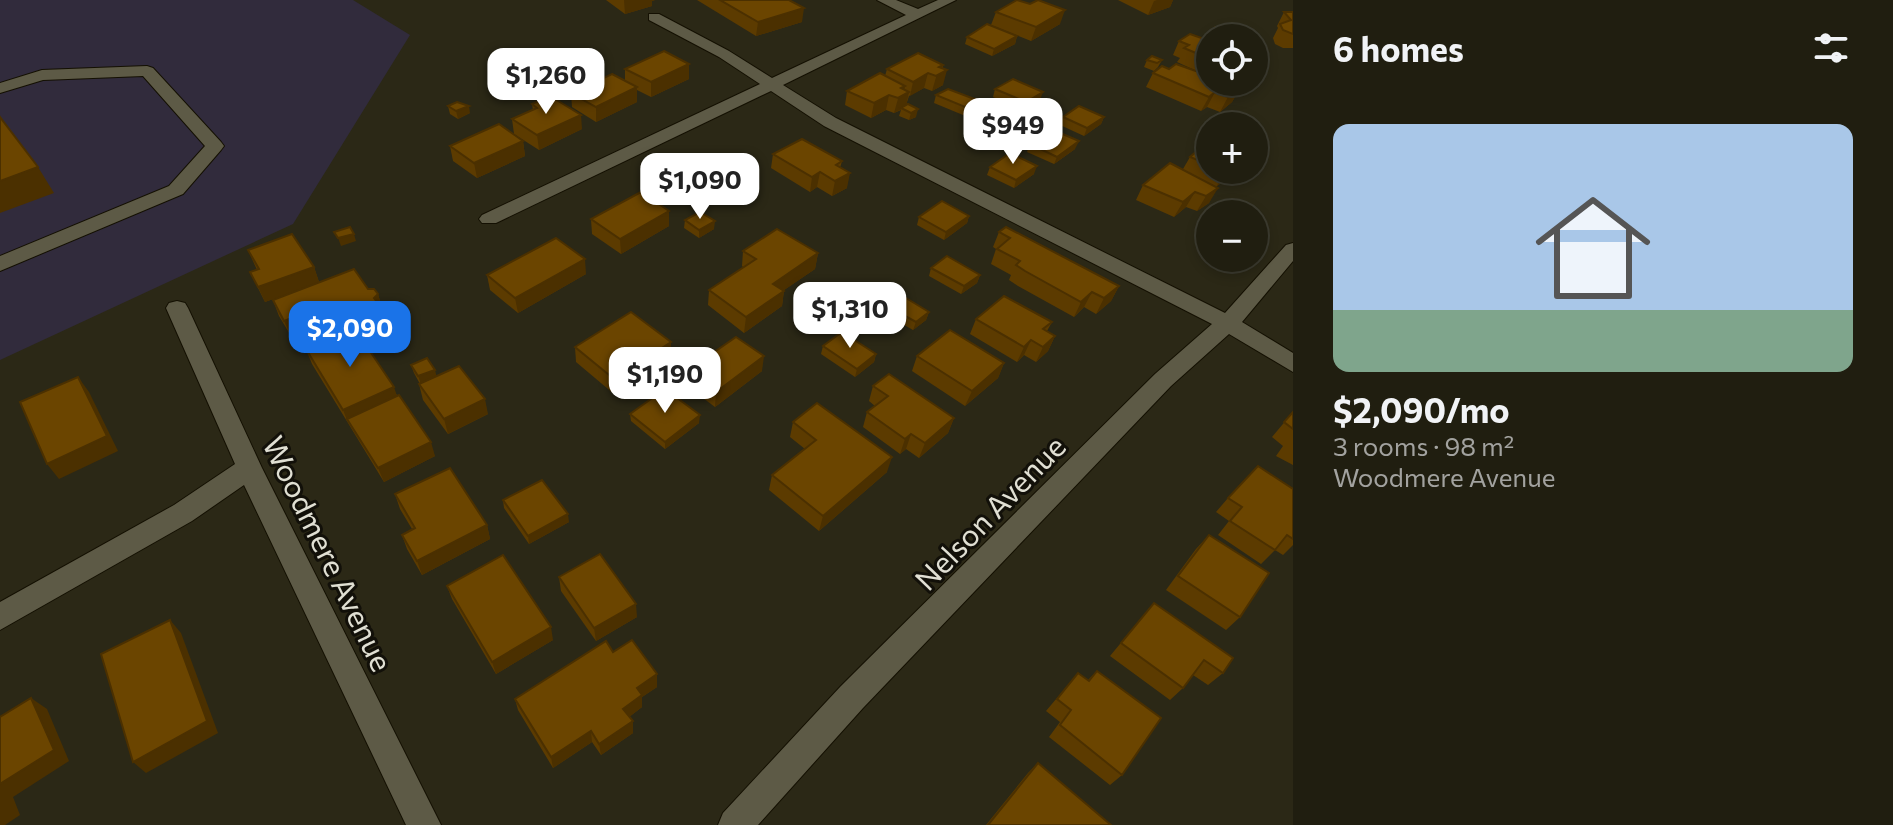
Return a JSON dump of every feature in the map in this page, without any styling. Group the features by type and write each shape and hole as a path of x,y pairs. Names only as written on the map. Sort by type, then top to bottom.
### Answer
{"street":[{"path":"884,0 919,15"},
{"path":"489,219 949,0"},
{"path":"654,17 724,54 830,122 1229,324 1293,364"},
{"path":"0,88 42,75 147,71 215,146 176,190 0,264"},
{"name":"Nelson Avenue","path":"735,825 852,697 1163,380 1229,324 1244,308 1254,290 1293,249"},
{"name":"Woodmere Avenue","path":"177,308 249,468 424,825"},
{"path":"0,617 183,513 249,468"}],"shaded area":[{"path":"0,0 353,0 410,35 293,224 0,360"}],"building":[{"path":"720,0 789,0 804,8 758,22"},
{"path":"1017,0 1030,4 1038,0 1065,10 1036,27 996,12"},
{"path":"1284,12 1293,12 1293,34 1283,30 1280,24 1291,20"},
{"path":"987,24 1017,36 994,49 967,37"},
{"path":"1190,34 1196,36 1196,53 1184,48 1189,45 1179,41"},
{"path":"664,51 689,64 651,82 625,69"},
{"path":"918,53 947,70 936,76 928,73 913,82 887,69"},
{"path":"571,56 578,60 568,64 562,60"},
{"path":"1152,56 1162,60 1157,63 1147,60"},
{"path":"1176,64 1196,71 1196,91 1153,73 1162,66 1169,69"},
{"path":"880,73 905,86 901,88 909,92 898,98 889,95 874,103 847,91"},
{"path":"612,74 637,87 596,107 571,93"},
{"path":"1013,79 1043,92 1026,102 995,89"},
{"path":"948,89 977,100 965,107 936,95"},
{"path":"550,96 581,115 537,135 512,119 537,108 532,104"},
{"path":"457,102 469,106 456,111 448,106"},
{"path":"908,104 918,109 911,113 901,108"},
{"path":"1079,106 1104,117 1087,128 1063,117"},
{"path":"0,117 38,167 0,181"},
{"path":"499,124 523,141 474,163 450,146"},
{"path":"1051,129 1079,141 1057,157 1030,144"},
{"path":"802,139 842,161 836,165 850,173 835,181 820,172 812,177 773,154"},
{"path":"1010,153 1037,166 1016,180 990,167"},
{"path":"1170,163 1196,177 1196,184 1210,184 1218,188 1206,196 1195,192 1183,202 1143,185"},
{"path":"641,192 669,211 620,239 591,219"},
{"path":"942,201 969,216 946,232 919,217"},
{"path":"700,212 715,221 699,230 685,220"},
{"path":"350,227 354,234 338,238 334,232"},
{"path":"1006,227 1119,286 1104,298 1092,292 1081,302 1025,271 1016,265 1020,261 997,249 1010,238 999,232"},
{"path":"777,229 818,253 773,284 784,291 746,317 709,290 756,259 743,251"},
{"path":"292,234 314,267 258,287 250,272 259,269 248,250"},
{"path":"556,238 585,259 515,298 487,275"},
{"path":"947,256 980,275 964,286 931,268"},
{"path":"354,269 368,289 374,289 378,294 374,298 381,307 309,335 297,316 284,321 273,300"},
{"path":"901,295 929,312 916,322 887,306"},
{"path":"1004,296 1052,322 1043,329 1055,336 1043,347 1031,340 1024,347 976,319"},
{"path":"631,312 671,342 614,379 575,347"},
{"path":"355,329 394,387 343,410 306,349"},
{"path":"950,330 1004,363 972,391 917,356"},
{"path":"842,332 876,354 857,369 823,346"},
{"path":"736,337 764,356 716,392 687,371"},
{"path":"427,358 435,370 418,376 411,365"},
{"path":"459,366 485,399 444,419 419,384"},
{"path":"889,374 954,418 925,443 911,434 905,439 867,412 888,396 873,386"},
{"path":"78,377 107,436 47,464 20,402"},
{"path":"665,389 700,415 665,442 630,414"},
{"path":"399,395 431,442 378,468 347,419"},
{"path":"817,403 892,457 823,516 772,475 816,440 793,422"},
{"path":"1293,412 1293,429 1284,422"},
{"path":"1258,466 1293,489 1293,539 1287,535 1275,550 1230,521 1242,507 1228,498"},
{"path":"450,468 487,525 417,561 402,535 415,528 395,494"},
{"path":"542,480 568,514 528,536 503,500"},
{"path":"1209,535 1269,573 1240,617 1178,576"},
{"path":"600,554 636,604 594,628 559,577"},
{"path":"503,555 551,627 492,662 447,586"},
{"path":"1154,603 1233,658 1223,673 1204,660 1183,688 1121,643"},
{"path":"170,620 207,721 133,762 101,654"},
{"path":"632,640 657,674 637,688 642,695 623,709 633,721 599,744 591,731 551,757 515,699 606,641 613,652"},
{"path":"1097,671 1161,718 1122,775 1060,725 1071,710 1057,699 1078,673 1089,681"},
{"path":"31,698 54,750 0,784 0,717"},
{"path":"1038,763 1111,825 988,825"}]}
